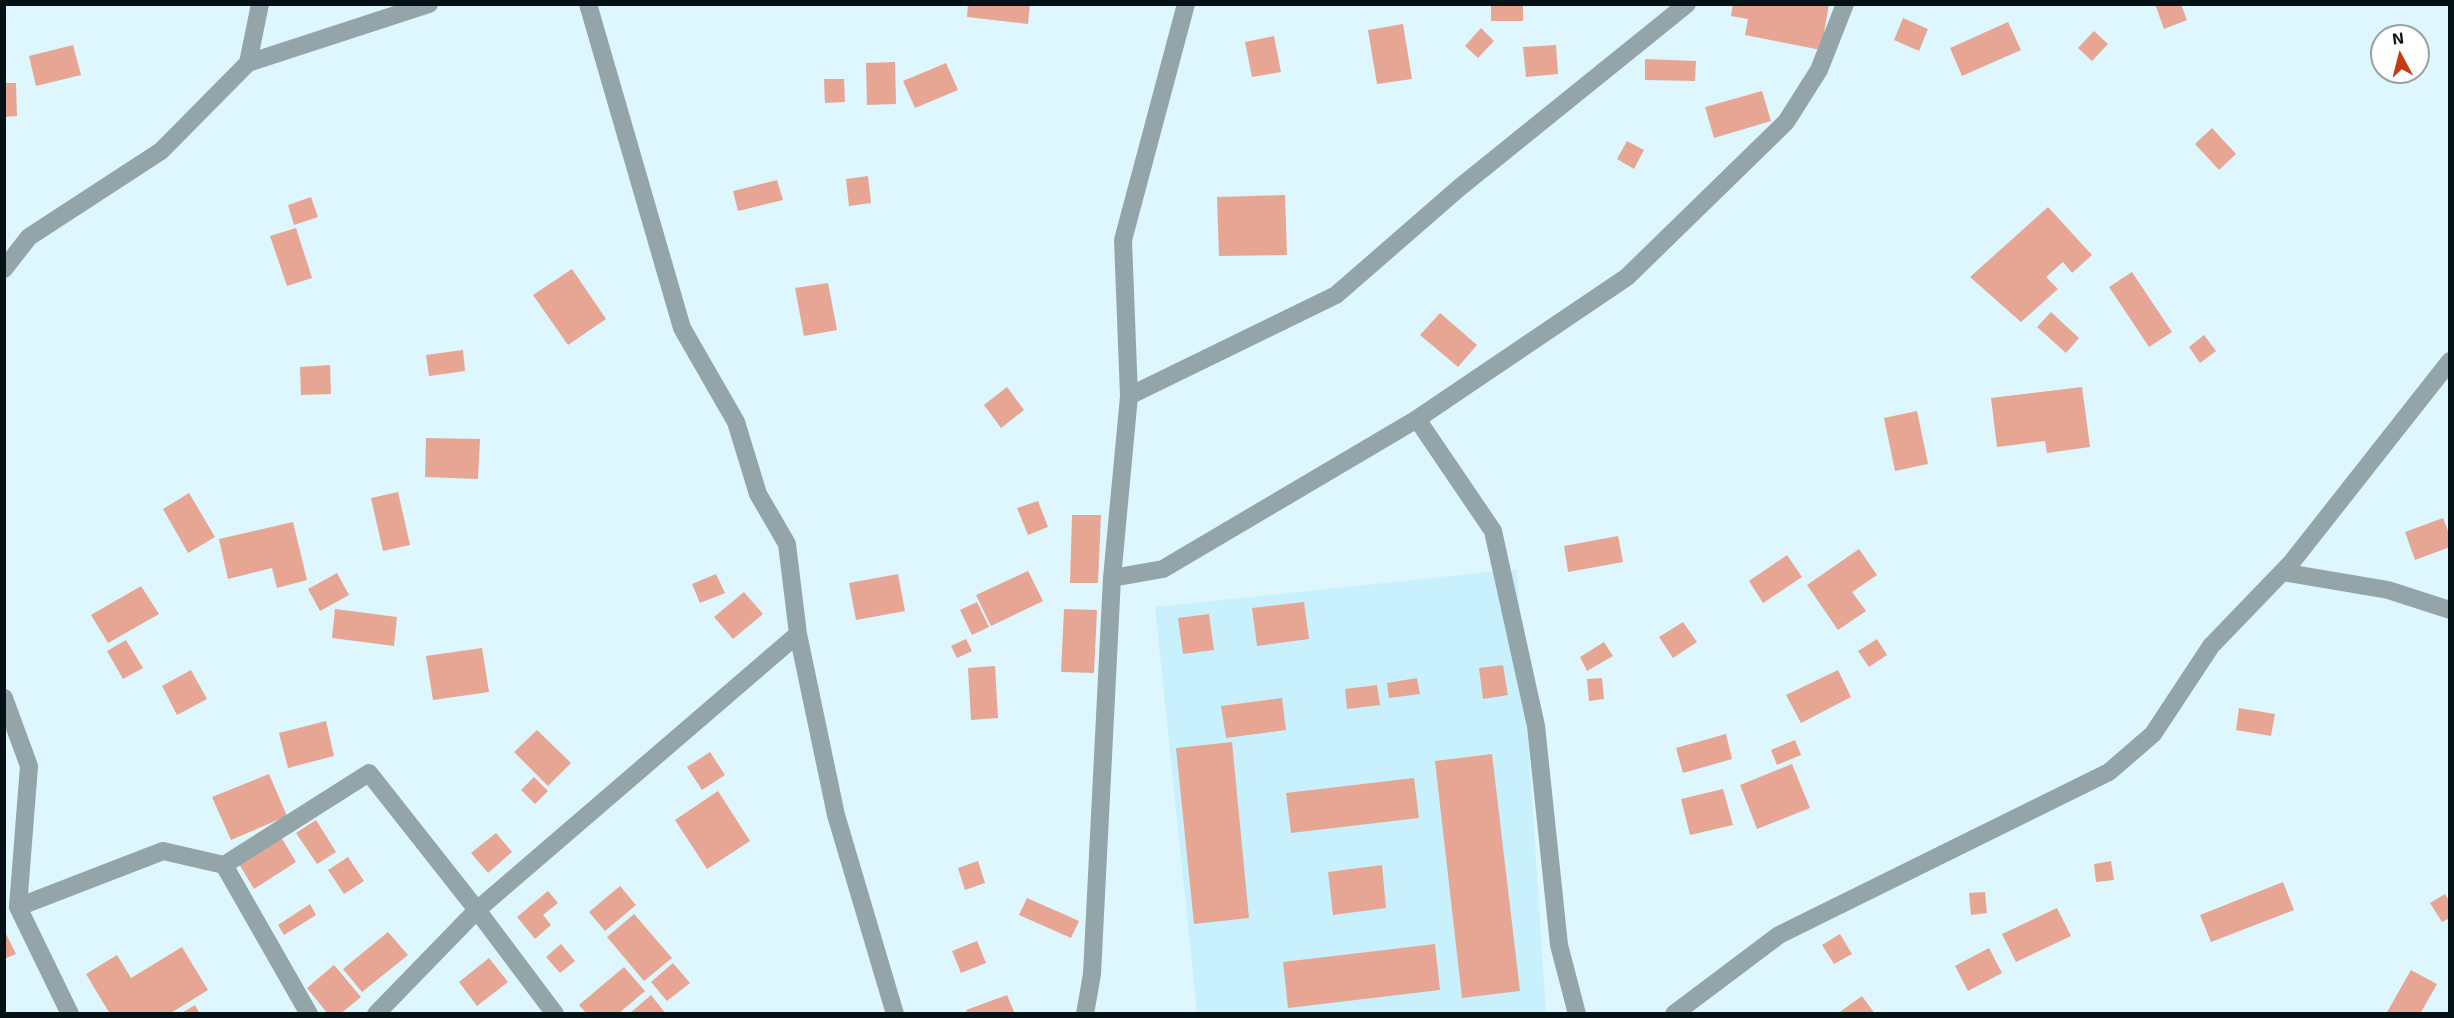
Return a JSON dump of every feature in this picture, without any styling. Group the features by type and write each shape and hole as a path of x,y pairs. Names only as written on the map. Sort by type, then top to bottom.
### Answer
{"street":[{"path":"248,63 260,4"},
{"path":"4,269 29,237 161,151 248,63 429,4"},
{"path":"588,4 682,328 736,422 758,494 787,544 798,634 836,815 895,1014"},
{"path":"1085,1014 1092,974 1112,578 1128,396 1123,240 1186,4"},
{"path":"1128,396 1336,295 1459,188 1687,4"},
{"path":"1112,578 1163,569 1417,419 1627,277 1786,122 1819,70 1845,4"},
{"path":"1674,1014 1779,935 2109,772 2153,734 2211,646 2282,572 2450,362"},
{"path":"1417,419 1493,531 1536,726 1559,945 1577,1014"},
{"path":"2282,572 2388,590 2450,610"},
{"path":"376,1014 477,910 798,634"},
{"path":"4,698 29,766 18,907 70,1014"},
{"path":"18,907 163,850 224,865 369,773 555,1014"},
{"path":"224,865 309,1014"}],"shaded area":[{"path":"1517,569 1546,1013 1197,1013 1155,607"}],"building":[{"path":"968,4 1030,4 1028,24 967,17"},
{"path":"1491,4 1523,4 1523,21 1491,21"},
{"path":"1733,4 1829,4 1821,50 1745,35 1748,19 1731,16"},
{"path":"2155,4 2181,4 2187,20 2164,29"},
{"path":"1903,18 1928,29 1919,51 1894,40"},
{"path":"2008,22 2021,50 1962,76 1950,48"},
{"path":"1403,24 1412,79 1377,84 1368,30"},
{"path":"1481,28 1494,41 1478,58 1465,46"},
{"path":"2094,31 2108,44 2092,61 2078,48"},
{"path":"1274,36 1281,72 1252,77 1245,42"},
{"path":"73,45 81,75 36,86 29,56"},
{"path":"1556,45 1558,74 1526,77 1523,47"},
{"path":"1645,59 1696,61 1695,81 1645,80"},
{"path":"895,62 896,104 867,105 866,63"},
{"path":"946,63 958,90 915,108 903,81"},
{"path":"824,79 844,79 845,102 825,103"},
{"path":"4,83 16,83 17,116 4,117"},
{"path":"1762,91 1771,121 1714,138 1705,107"},
{"path":"2212,128 2236,154 2219,170 2195,144"},
{"path":"1627,141 1644,150 1634,169 1617,159"},
{"path":"868,176 871,203 849,206 846,179"},
{"path":"777,180 783,200 738,211 733,191"},
{"path":"1285,195 1287,255 1219,256 1217,197"},
{"path":"311,197 318,217 294,225 288,205"},
{"path":"2048,207 2092,255 2072,273 2063,262 2046,277 2058,289 2021,322 1970,277"},
{"path":"296,228 312,278 287,286 270,236"},
{"path":"572,269 606,319 568,345 533,295"},
{"path":"2132,272 2172,332 2149,347 2109,287"},
{"path":"828,283 837,330 804,336 795,288"},
{"path":"2051,312 2079,338 2066,353 2037,327"},
{"path":"1440,313 1477,345 1458,367 1420,335"},
{"path":"2204,335 2216,351 2200,363 2189,347"},
{"path":"463,350 465,371 429,376 426,355"},
{"path":"330,365 331,394 301,395 300,367"},
{"path":"1007,387 1024,410 1001,428 984,405"},
{"path":"2082,387 2090,447 2047,453 2045,441 1997,447 1991,398"},
{"path":"1917,411 1928,464 1895,471 1884,418"},
{"path":"426,438 480,439 478,479 425,477"},
{"path":"398,492 410,545 383,551 371,498"},
{"path":"189,493 215,537 188,553 163,509"},
{"path":"1038,501 1048,527 1028,535 1017,508"},
{"path":"1072,515 1101,515 1098,583 1070,583"},
{"path":"2443,518 2450,536 2450,547 2415,560 2405,532"},
{"path":"293,522 307,580 277,588 272,568 228,579 219,539"},
{"path":"1618,536 1623,562 1568,572 1564,546"},
{"path":"1859,549 1877,575 1852,592 1866,611 1838,630 1807,585"},
{"path":"1787,555 1802,577 1763,603 1749,581"},
{"path":"1028,571 1043,601 991,626 976,595"},
{"path":"337,573 349,595 320,611 308,589"},
{"path":"716,574 725,593 700,603 692,584"},
{"path":"898,574 905,611 856,620 849,583"},
{"path":"141,586 159,614 108,643 91,615"},
{"path":"744,592 763,614 733,639 714,617"},
{"path":"977,602 989,627 972,635 960,610"},
{"path":"1304,602 1309,639 1257,646 1252,608"},
{"path":"335,609 397,617 394,646 332,638"},
{"path":"1064,609 1097,610 1094,673 1061,672"},
{"path":"1209,614 1214,650 1183,654 1178,618"},
{"path":"1683,622 1697,642 1673,658 1659,637"},
{"path":"966,639 972,651 957,658 951,646"},
{"path":"1877,639 1887,655 1869,667 1858,651"},
{"path":"126,640 143,668 123,679 107,651"},
{"path":"1604,642 1613,656 1587,671 1580,657"},
{"path":"482,648 489,692 433,700 426,656"},
{"path":"1503,665 1508,695 1483,699 1479,668"},
{"path":"995,666 998,718 971,720 968,668"},
{"path":"191,670 207,699 177,715 162,686"},
{"path":"1838,670 1851,697 1801,723 1786,695"},
{"path":"1417,678 1420,694 1389,698 1387,683"},
{"path":"1602,678 1604,699 1589,701 1587,679"},
{"path":"1377,685 1380,705 1347,709 1345,689"},
{"path":"1282,698 1286,730 1226,738 1221,706"},
{"path":"2239,708 2275,714 2271,736 2236,730"},
{"path":"326,721 334,756 288,768 279,733"},
{"path":"537,730 571,763 548,786 514,752"},
{"path":"1726,734 1732,759 1683,773 1676,748"},
{"path":"1795,740 1801,755 1777,765 1771,750"},
{"path":"1232,742 1249,918 1194,924 1176,748"},
{"path":"710,752 725,775 702,790 687,767"},
{"path":"1492,754 1520,991 1462,998 1435,761"},
{"path":"1792,764 1810,808 1757,829 1740,785"},
{"path":"269,774 287,816 231,840 212,797"},
{"path":"534,777 548,791 535,804 521,790"},
{"path":"1414,778 1419,818 1291,833 1286,793"},
{"path":"1723,789 1733,825 1690,835 1681,799"},
{"path":"718,791 750,841 707,869 675,820"},
{"path":"316,820 336,852 317,864 296,833"},
{"path":"496,833 512,852 488,873 471,853"},
{"path":"281,837 296,862 254,889 239,864"},
{"path":"348,857 364,881 344,894 328,870"},
{"path":"978,861 985,883 965,890 958,868"},
{"path":"2111,861 2114,880 2096,882 2094,864"},
{"path":"1382,865 1386,908 1333,915 1328,872"},
{"path":"2283,882 2294,910 2211,942 2200,915"},
{"path":"620,886 636,905 605,931 589,912"},
{"path":"548,891 558,903 543,915 551,925 535,939 517,917"},
{"path":"1985,892 1987,913 1971,915 1969,893"},
{"path":"2445,894 2450,902 2450,918 2442,922 2430,903"},
{"path":"1027,898 1079,921 1071,938 1019,915"},
{"path":"310,904 316,915 284,935 278,925"},
{"path":"2057,908 2071,936 2016,962 2002,934"},
{"path":"634,914 672,958 644,981 607,937"},
{"path":"4,930 16,954 4,959"},
{"path":"388,932 408,955 362,992 343,969"},
{"path":"1840,934 1852,954 1834,964 1822,945"},
{"path":"977,941 986,963 961,973 952,951"},
{"path":"561,944 575,961 560,973 546,957"},
{"path":"1435,944 1440,990 1288,1008 1283,962"},
{"path":"182,947 208,990 169,1014 110,1014 86,974 117,955 131,978"},
{"path":"1989,948 2002,973 1968,991 1955,966"},
{"path":"489,958 508,982 477,1006 459,982"},
{"path":"673,963 690,983 667,1001 651,982"},
{"path":"334,965 361,997 340,1014 328,1014 307,988"},
{"path":"624,967 645,991 618,1014 587,1014 579,1005"},
{"path":"2411,970 2437,984 2420,1014 2386,1014"},
{"path":"651,995 666,1014 629,1014"},
{"path":"1007,995 1015,1014 968,1014 966,1010"},
{"path":"1862,996 1875,1014 1837,1014"},
{"path":"195,1005 200,1014 180,1014"}]}
